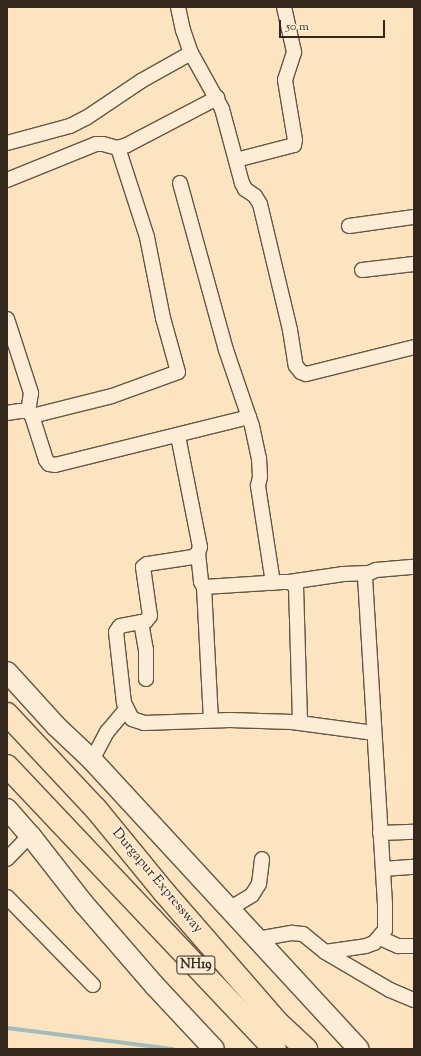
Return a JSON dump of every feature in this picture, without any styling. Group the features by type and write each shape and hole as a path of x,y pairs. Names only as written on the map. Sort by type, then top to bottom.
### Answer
{"highway":[{"name":"Durgapur Expressway","path":"7,714 96,809 164,892 277,1022 306,1049"},
{"name":"Durgapur Expressway","path":"7,766 275,1049"}],"street":[{"path":"178,7 183,30 191,53 217,98 228,128 245,188 255,196 260,204 290,330 296,366 301,372 306,374 414,347"},
{"path":"236,160 294,145 295,140 284,80 294,52 284,7"},
{"path":"7,143 70,126 86,118 141,81 191,53"},
{"path":"7,180 96,144 103,144 118,148 127,145 217,98"},
{"path":"7,413 20,410 30,414 112,396 178,372 163,318 148,237 118,148"},
{"path":"180,183 226,350 250,417 259,458 260,477 258,486 273,583"},
{"path":"349,226 414,217"},
{"path":"362,270 414,264"},
{"path":"7,319 31,393 30,414 46,460 49,464 54,465 178,436 250,417"},
{"path":"178,436 200,543 198,553 201,582 204,587 211,720"},
{"path":"198,553 189,558 147,564 143,567 143,575 150,612 148,619 141,622 120,626 116,632 126,709 132,719 140,723 211,720 300,723 374,733"},
{"path":"204,587 289,582 343,574 369,573 387,569 414,568"},
{"path":"325,952 366,946 380,938 385,930 386,920 365,577 369,573"},
{"path":"289,582 296,586 298,594 300,723"},
{"path":"141,622 146,650 146,679"},
{"path":"7,672 56,726 92,760 356,1046"},
{"path":"92,760 107,732 126,709"},
{"path":"7,809 30,835 84,904 155,986 209,1043"},
{"path":"380,833 414,832"},
{"path":"7,859 30,835"},
{"path":"229,909 252,895 260,884 262,859"},
{"path":"383,869 414,868"},
{"path":"7,897 93,985"},
{"path":"257,939 299,933 308,936 325,952 390,990 414,1000"},
{"path":"380,938 398,946 414,946"}],"waterway":[{"path":"7,1028 173,1049"}]}
